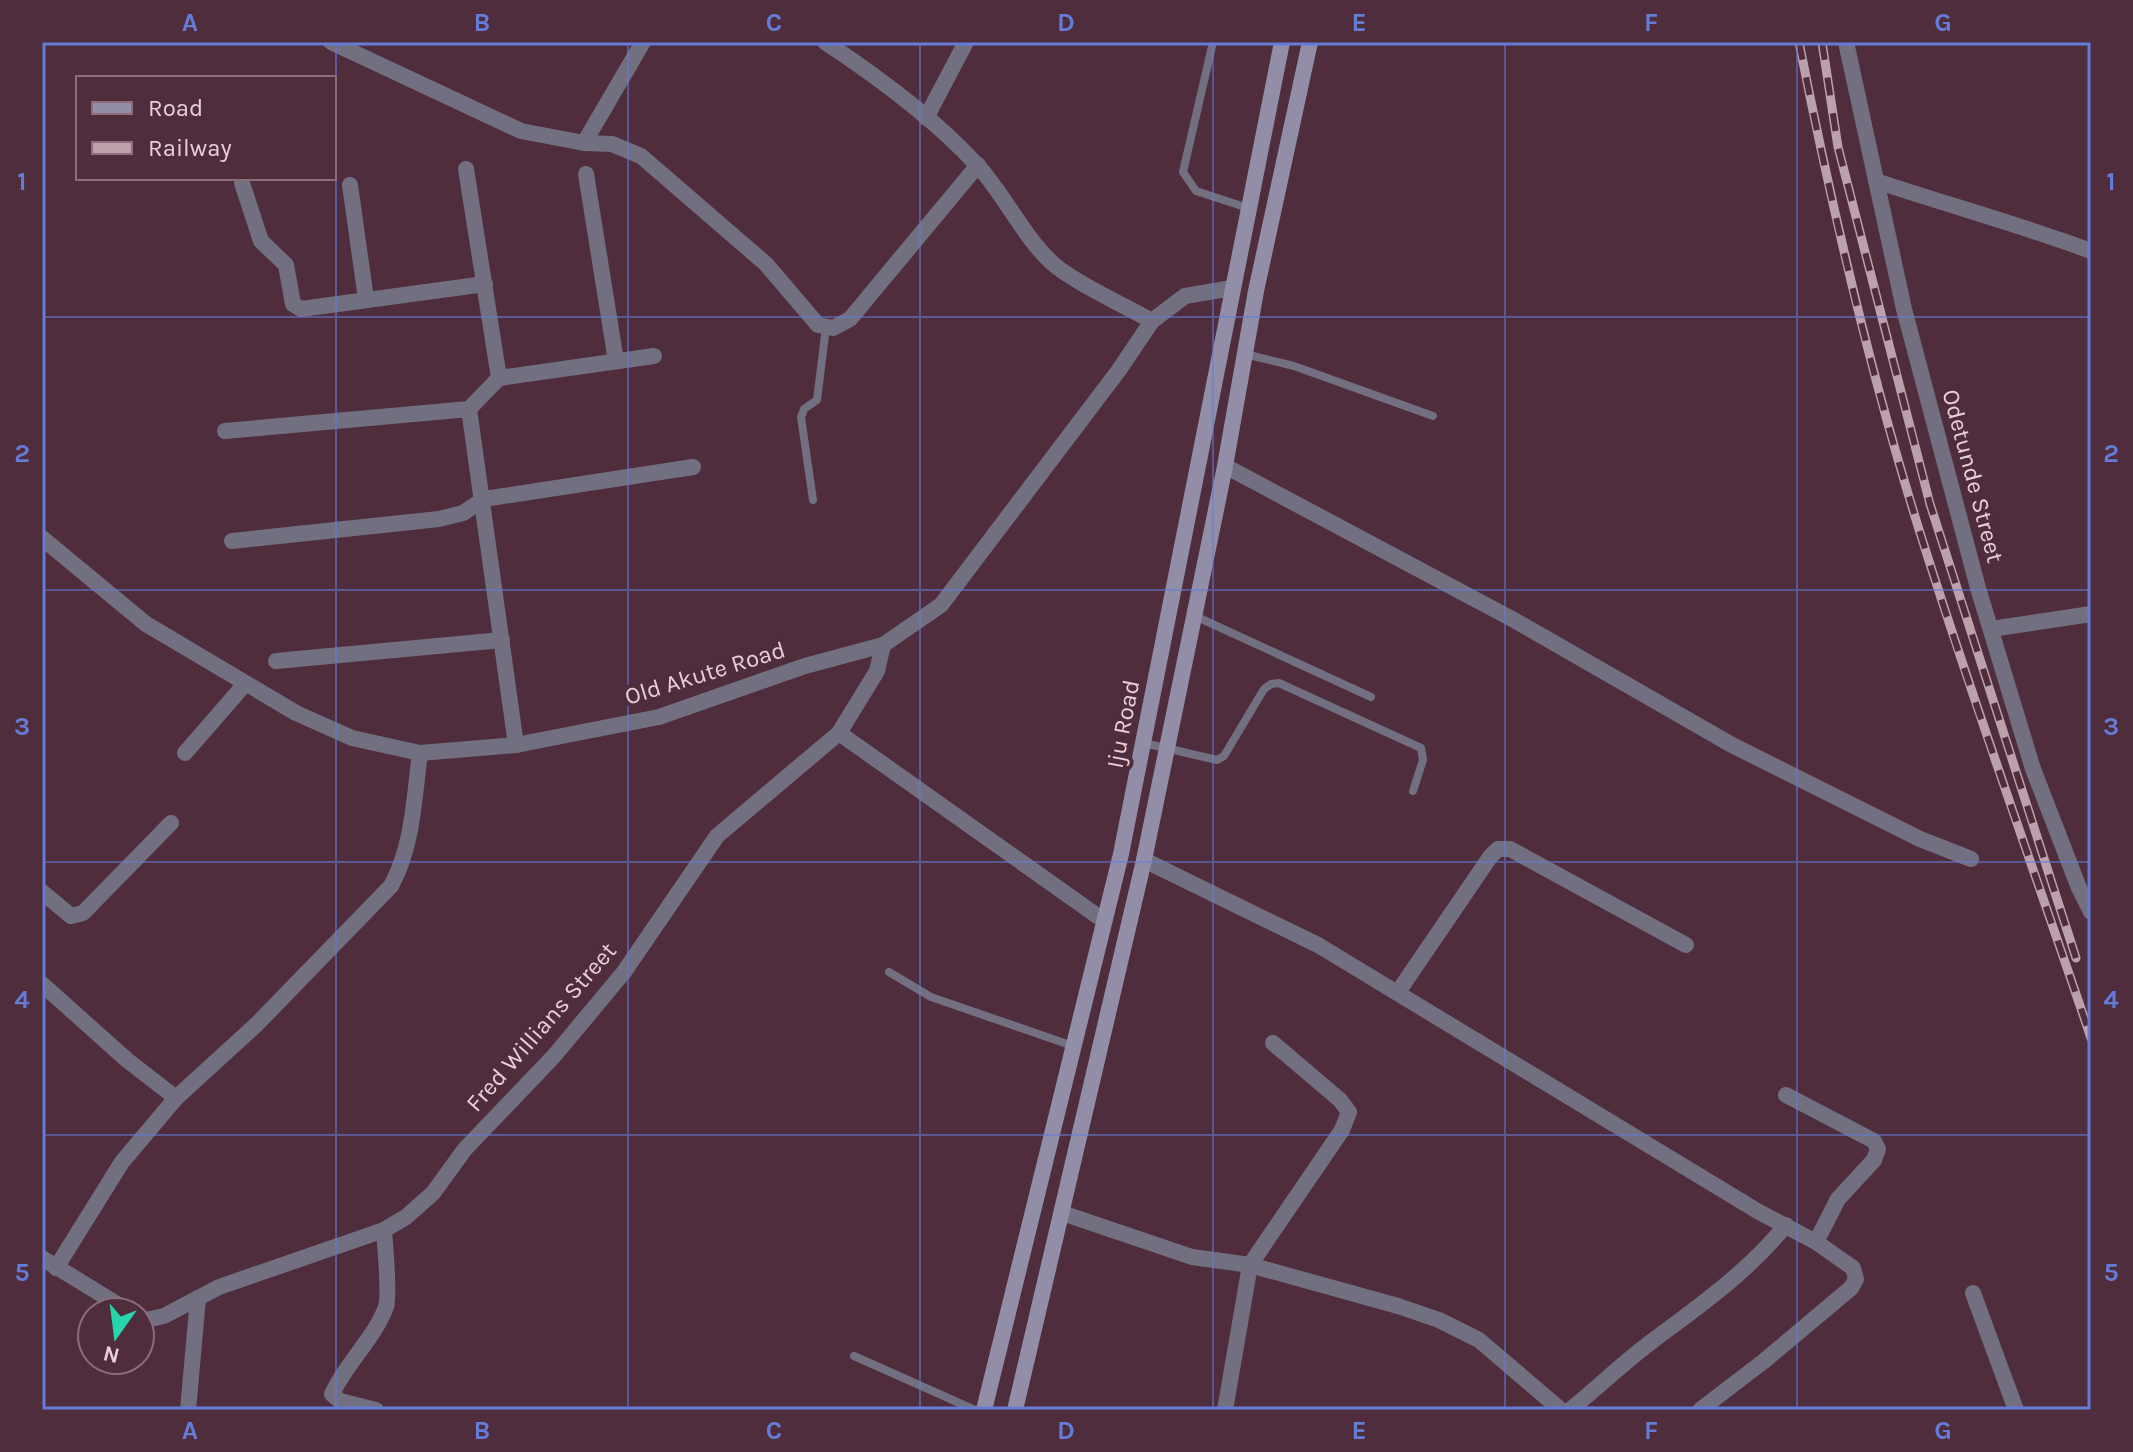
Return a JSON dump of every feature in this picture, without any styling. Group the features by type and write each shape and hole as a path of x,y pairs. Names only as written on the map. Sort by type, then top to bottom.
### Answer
{"main road":[{"name":"Iju Road","path":"984,1410 1121,854 1282,42"},
{"name":"Iju Road","path":"1015,1410 1144,860 1225,466 1256,291 1310,42"}],"street":[{"path":"331,42 521,131 584,143 612,144 641,156 766,264 818,325 826,327 833,328 850,319 978,165"},
{"path":"584,143 643,42"},
{"path":"825,42 926,118 978,165 1059,269 1152,321"},
{"path":"926,118 966,42"},
{"name":"Odetunde Street","path":"1846,42 1904,309 1991,629 2033,769 2091,912"},
{"path":"466,169 499,378"},
{"path":"586,174 616,361"},
{"path":"1876,181 2026,227 2091,251"},
{"path":"242,183 261,241 286,265 293,304 301,309 485,284"},
{"path":"350,185 366,299"},
{"name":"Old Akute Road","path":"42,538 146,624 296,713 352,738 420,753 516,745 659,717 805,666 883,645 941,605 1119,370 1152,321 1185,296 1232,288"},
{"path":"225,431 469,409 499,378 654,356"},
{"path":"469,409 516,745"},
{"path":"1225,466 1514,620 1732,745 1920,839 1971,859"},
{"path":"232,541 439,519 463,513 484,499 693,467"},
{"path":"1991,629 2091,614"},
{"path":"276,661 502,640"},
{"name":"Fred Willians Street","path":"156,1318 219,1287 384,1230 406,1217 433,1193 465,1149 564,1044 624,972 717,836 839,733 877,671 883,645"},
{"path":"185,753 245,684"},
{"path":"839,733 1103,920"},
{"path":"103,1296 46,1263 122,1162 176,1098 257,1024 391,886 408,840 420,753"},
{"path":"42,892 71,916 83,913 171,823"},
{"path":"1398,992 1498,849 1510,849 1686,945"},
{"path":"1144,860 1318,945 1759,1212 1816,1242 1853,1268 1856,1279 1851,1288 1700,1410"},
{"path":"42,984 127,1060 176,1098"},
{"path":"1225,1410 1250,1265 1342,1130 1349,1112 1340,1100 1273,1043"},
{"path":"1786,1095 1874,1141 1878,1149 1874,1160 1838,1199 1816,1242"},
{"path":"1062,1213 1192,1257 1250,1265 1439,1320 1479,1340 1563,1409"},
{"path":"1542,1410 1563,1409 1727,1286 1763,1253 1786,1225"},
{"path":"376,1410 340,1401 332,1394 337,1381 374,1330 387,1304 384,1230"},
{"path":"1973,1293 2016,1410"},
{"path":"188,1410 198,1298"}],"lane":[{"path":"1213,42 1183,172 1196,191 1249,208"},
{"path":"813,500 801,417 804,409 817,400 826,327"},
{"path":"1245,354 1294,366 1433,416"},
{"path":"1194,616 1371,697"},
{"path":"1144,743 1217,760 1224,756 1264,689 1279,683 1421,748 1423,760 1413,791"},
{"path":"889,972 931,997 1073,1046"},
{"path":"854,1356 975,1410"}],"railway":[{"path":"1799,42 1852,284 1899,464 1959,652 2091,1038"},
{"path":"1822,42 1838,147 1930,504 2076,958"}]}
